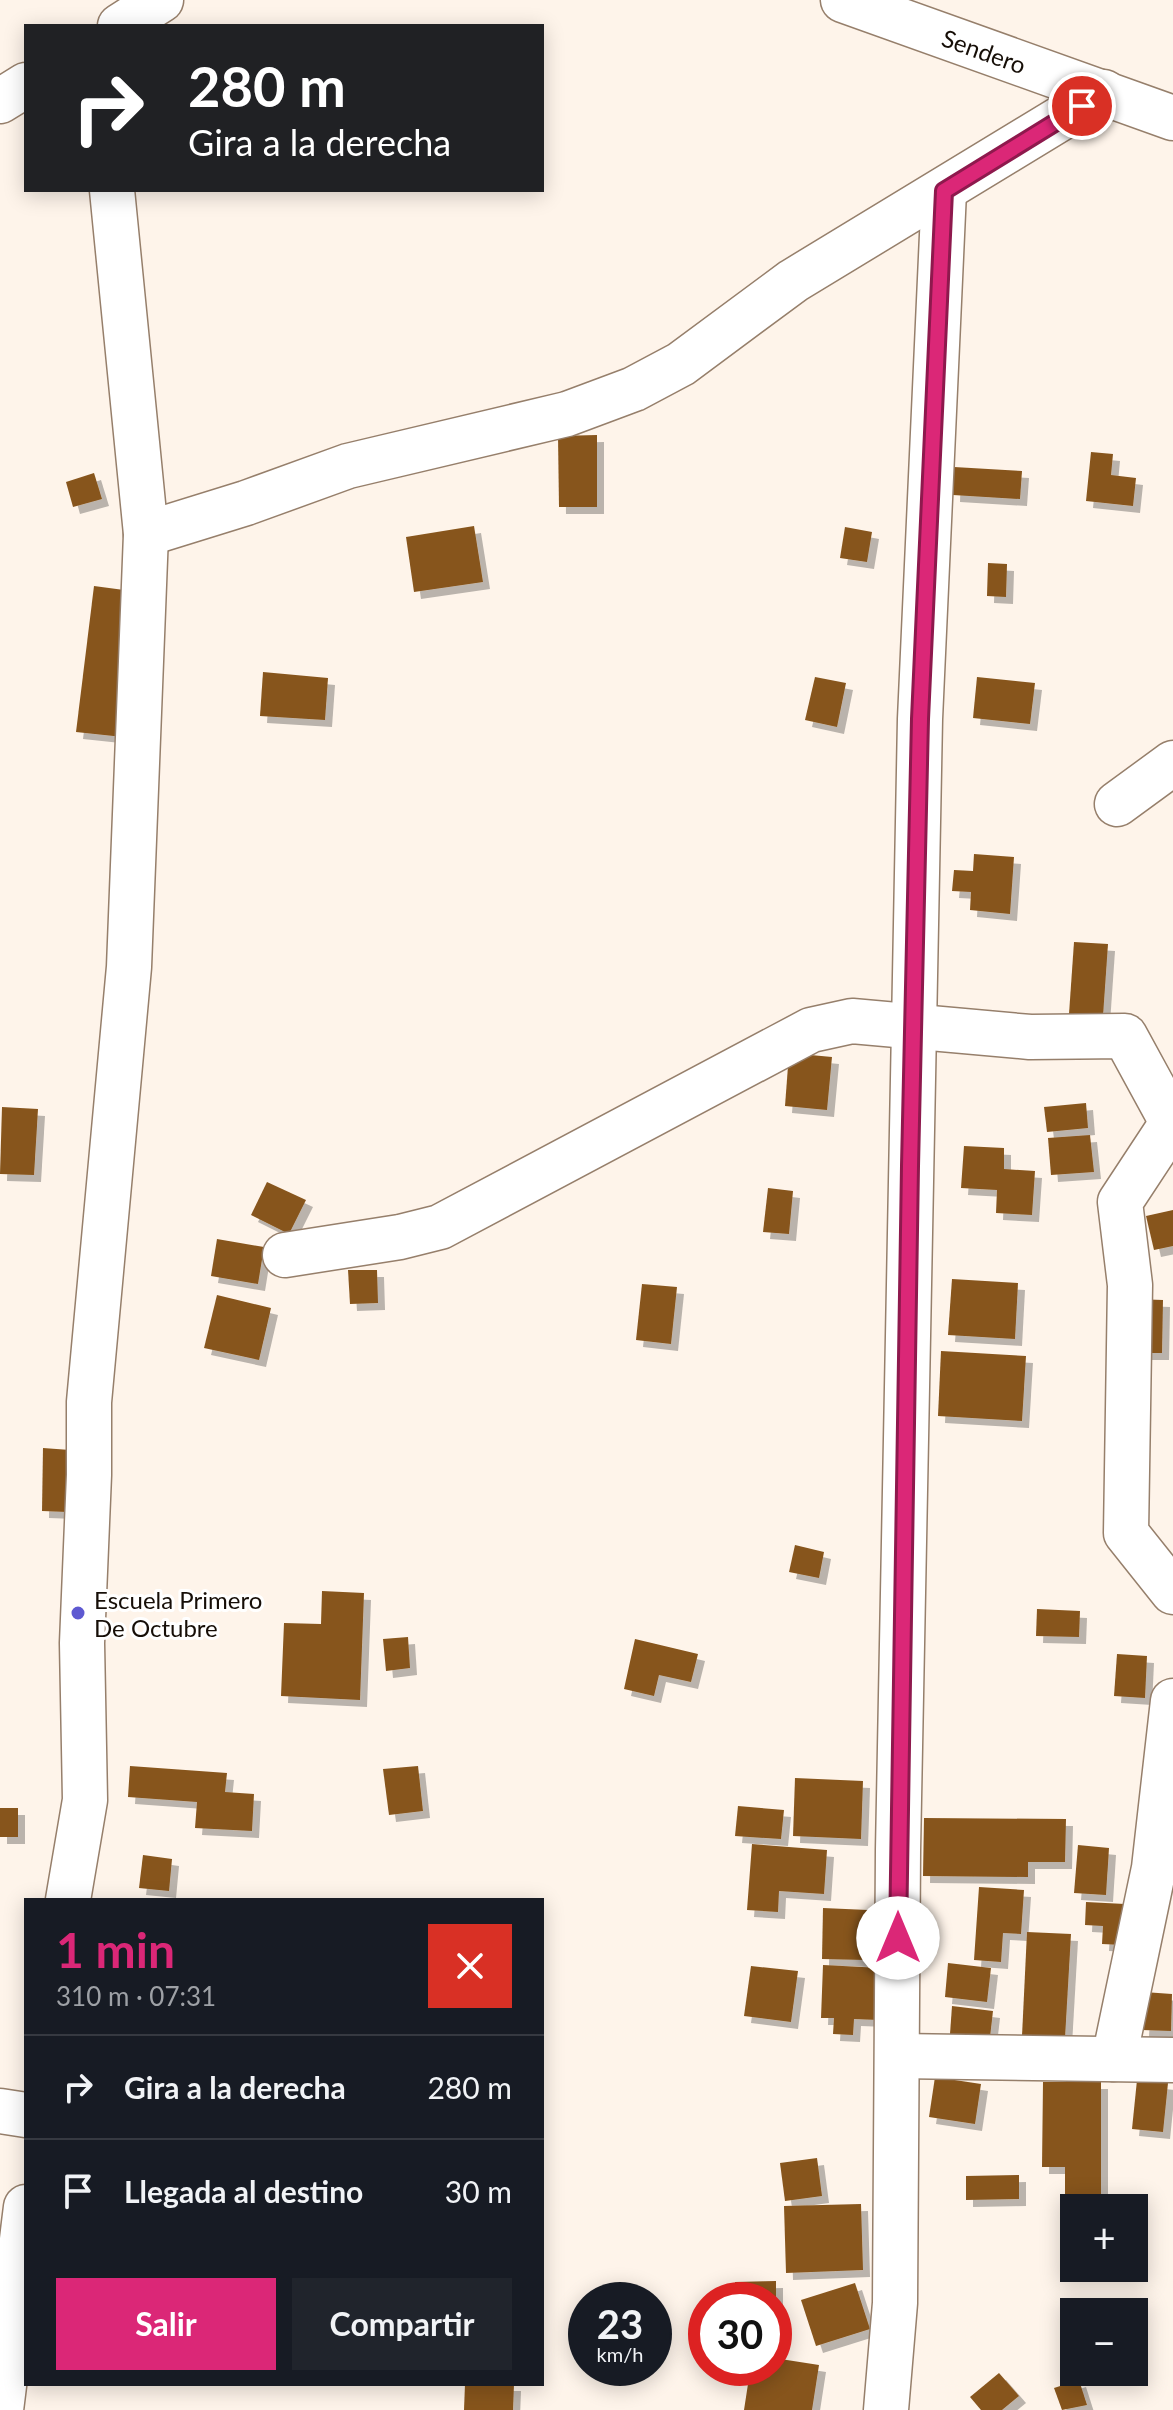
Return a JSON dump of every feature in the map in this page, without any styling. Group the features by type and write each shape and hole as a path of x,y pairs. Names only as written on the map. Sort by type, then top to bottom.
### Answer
{"street":[{"path":"123,24 161,0"},
{"name":"Sendero","path":"843,0 1173,118"},
{"path":"0,101 24,86"},
{"path":"146,534 246,503 348,466 567,414 634,389 681,364 793,281 1104,92"},
{"path":"886,2410 895,2303 898,1834 920,719 944,191"},
{"path":"68,1898 85,1800 82,1643 89,1402 129,967 146,534 112,192"},
{"path":"1117,804 1173,763"},
{"path":"285,1255 400,1237 440,1227 811,1030 852,1021 1030,1037 1125,1036 1173,1124 1120,1202 1130,1285 1126,1533 1173,1592"},
{"path":"1114,2059 1154,1868 1173,1701"},
{"path":"898,2056 1173,2060"},
{"path":"0,2111 24,2115"},
{"path":"1,2410 24,2223"}],"building":[{"path":"597,435 597,507 559,507 558,436"},
{"path":"1091,452 1113,454 1111,475 1136,478 1133,506 1086,501"},
{"path":"954,467 1022,471 1020,499 953,495"},
{"path":"94,473 102,499 73,507 66,482"},
{"path":"474,526 483,582 414,592 406,537"},
{"path":"845,527 872,532 867,562 840,558"},
{"path":"988,563 1007,564 1006,597 987,596"},
{"path":"94,586 139,592 123,737 76,732"},
{"path":"263,672 328,678 325,720 260,716"},
{"path":"815,677 846,683 837,727 805,720"},
{"path":"977,677 1035,683 1030,724 973,718"},
{"path":"974,854 1014,857 1010,914 970,910 971,892 952,891 954,870 973,871"},
{"path":"1074,942 1108,944 1103,1016 1069,1014"},
{"path":"789,1053 832,1057 827,1110 785,1106"},
{"path":"1086,1103 1088,1128 1047,1132 1044,1107"},
{"path":"2,1107 38,1109 34,1175 0,1174"},
{"path":"1090,1135 1094,1172 1051,1175 1048,1138"},
{"path":"964,1146 1004,1148 1004,1169 1035,1171 1032,1215 996,1213 997,1190 961,1188"},
{"path":"267,1182 306,1200 289,1234 251,1215"},
{"path":"768,1188 793,1191 789,1234 763,1232"},
{"path":"1173,1210 1173,1246 1154,1250 1146,1216"},
{"path":"217,1239 264,1247 258,1284 211,1276"},
{"path":"348,1270 377,1270 378,1303 350,1304"},
{"path":"952,1279 1018,1283 1015,1339 948,1335"},
{"path":"642,1284 677,1287 671,1344 636,1340"},
{"path":"217,1295 271,1308 259,1360 204,1348"},
{"path":"1135,1299 1163,1300 1162,1353 1133,1353"},
{"path":"941,1351 1026,1356 1022,1421 938,1416"},
{"path":"43,1448 70,1450 68,1512 42,1511"},
{"path":"795,1545 824,1552 819,1578 789,1572"},
{"path":"322,1591 364,1593 360,1700 281,1696 284,1623 321,1624"},
{"path":"1037,1609 1080,1611 1079,1637 1036,1636"},
{"path":"408,1637 410,1668 386,1671 383,1639"},
{"path":"635,1639 698,1654 691,1682 659,1675 654,1696 624,1689"},
{"path":"1117,1654 1147,1656 1145,1698 1114,1696"},
{"path":"130,1766 227,1773 225,1792 254,1794 252,1831 195,1828 197,1802 128,1797"},
{"path":"418,1766 423,1811 389,1815 383,1769"},
{"path":"795,1778 863,1781 861,1839 793,1836"},
{"path":"738,1806 784,1810 781,1839 735,1836"},
{"path":"0,1808 18,1808 18,1837 0,1837"},
{"path":"924,1818 1066,1819 1065,1862 1028,1862 1028,1877 923,1876"},
{"path":"752,1844 827,1850 824,1894 779,1891 778,1912 747,1910"},
{"path":"1078,1845 1109,1848 1106,1895 1074,1893"},
{"path":"143,1855 172,1859 169,1891 139,1888"},
{"path":"979,1887 1024,1890 1021,1934 1003,1933 1001,1962 974,1960"},
{"path":"1086,1902 1125,1904 1123,1945 1102,1944 1103,1926 1085,1925"},
{"path":"823,1908 868,1910 866,1960 822,1959"},
{"path":"1027,1932 1071,1934 1065,2038 1022,2036"},
{"path":"948,1963 991,1968 987,2002 945,1997"},
{"path":"823,1965 882,1968 879,2020 854,2019 853,2035 833,2034 834,2018 821,2018"},
{"path":"751,1966 798,1971 791,2022 744,2016"},
{"path":"1144,1992 1172,1994 1171,2031 1142,2030"},
{"path":"952,2006 993,2011 990,2037 950,2034"},
{"path":"935,2077 981,2084 975,2124 929,2117"},
{"path":"1137,2080 1168,2083 1163,2132 1132,2129"},
{"path":"1043,2082 1101,2082 1101,2194 1065,2194 1065,2167 1042,2167"},
{"path":"817,2158 822,2196 785,2201 780,2163"},
{"path":"1019,2175 1019,2199 966,2200 966,2176"},
{"path":"861,2204 863,2270 786,2273 784,2206"},
{"path":"855,2283 870,2329 816,2346 801,2300"},
{"path":"792,2361 819,2365 812,2410 744,2410 748,2386 792,2386"},
{"path":"999,2373 1019,2396 1002,2410 981,2410 970,2397"},
{"path":"465,2386 514,2386 513,2410 464,2410"},
{"path":"1081,2386 1087,2405 1062,2410 1054,2388"}],"place":[{"name":"Escuela Primero De Octubre","path":"78,1613"}],"route":[{"path":"898,1938 920,719 944,191 1082,106"}]}
